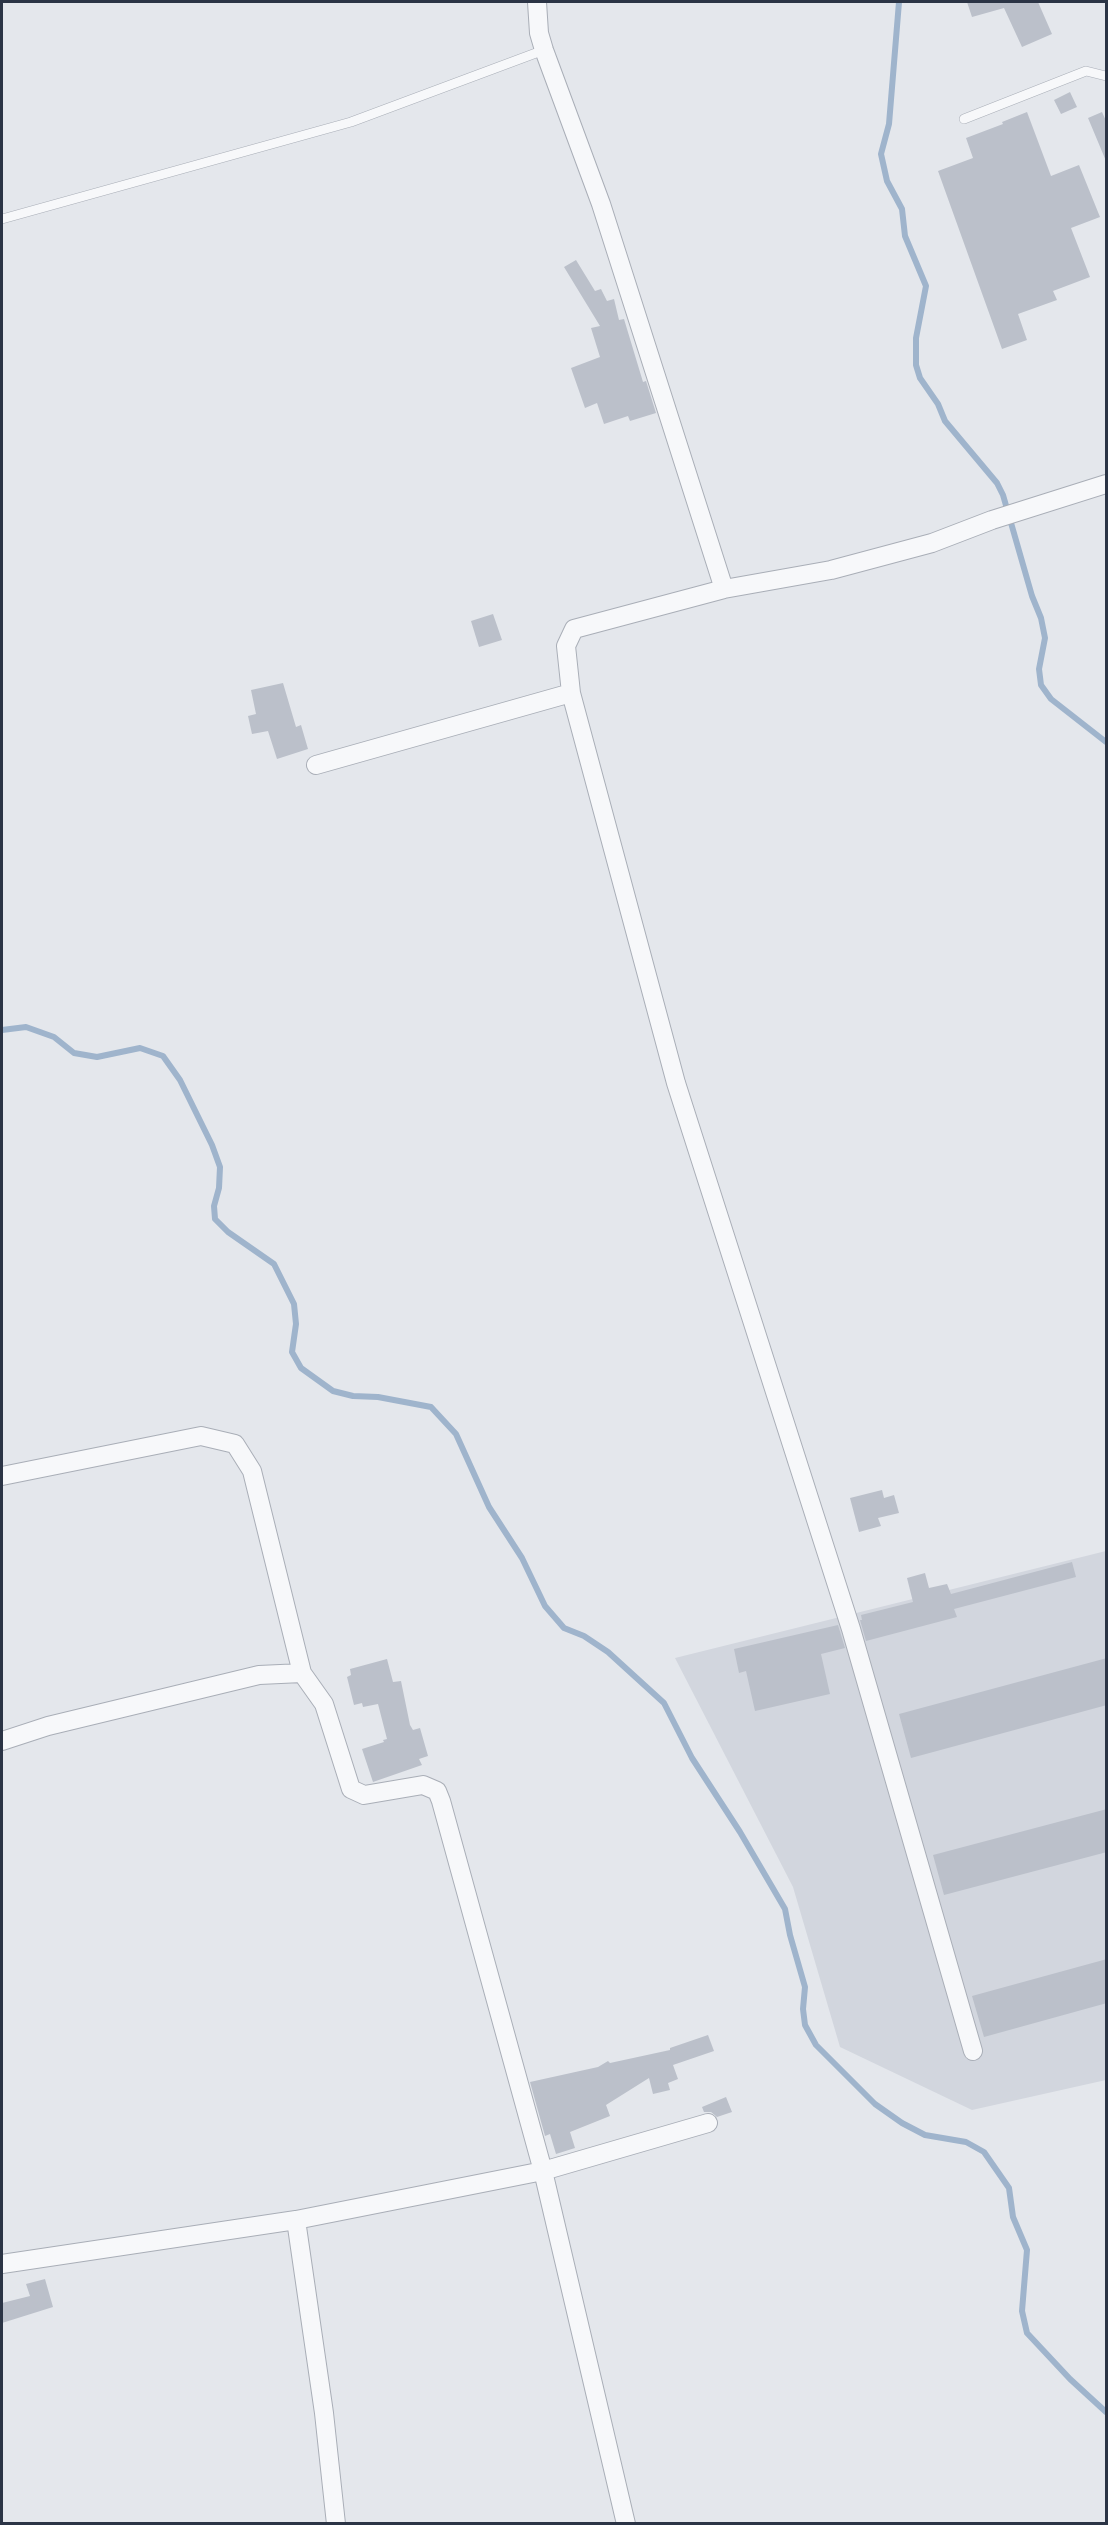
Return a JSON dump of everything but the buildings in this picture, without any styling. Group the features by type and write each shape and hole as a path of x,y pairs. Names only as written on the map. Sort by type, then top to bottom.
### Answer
{"street":[{"path":"537,2 539,33 544,50 601,204 724,589"},
{"path":"973,2051 851,1629 676,1083 571,693 566,646 574,629 724,589 843,567 932,543 992,520 1107,484"},
{"path":"316,765 571,693"},
{"path":"2,1476 201,1436 235,1444 252,1471 302,1673 324,1704 351,1789 364,1795 423,1785 436,1791 441,1801 543,2171 626,2523"},
{"path":"2,1741 48,1726 259,1675 302,1673"},
{"path":"2,2264 296,2220 543,2171 708,2123"},
{"path":"296,2220 324,2413 336,2523"}],"lane":[{"path":"2,219 351,122 544,50"},
{"path":"964,118 1086,71 1107,76"}],"shaded area":[{"path":"1106,1551 1106,2080 972,2110 840,2047 793,1887 675,1658"}],"waterway":[{"path":"899,2 889,124 881,154 887,181 902,209 905,236 926,286 916,338 916,365 920,378 938,404 945,421 997,483 1003,495 1032,596 1041,618 1045,638 1039,669 1041,685 1051,699 1106,742"},
{"path":"2,1030 26,1027 54,1037 74,1053 97,1057 140,1048 163,1056 180,1080 212,1145 220,1167 219,1188 214,1206 215,1219 228,1232 274,1264 294,1304 296,1324 292,1352 301,1368 333,1391 431,1407 456,1434 489,1507 522,1558 545,1606 564,1628 584,1636 608,1652 664,1703 692,1758 740,1832 785,1909 805,1987 803,2009 805,2025 816,2045 875,2104 902,2123 925,2135 966,2142 984,2152 1009,2188 1013,2217 1027,2250 1022,2311 1027,2333 1070,2379 1106,2412"}]}
